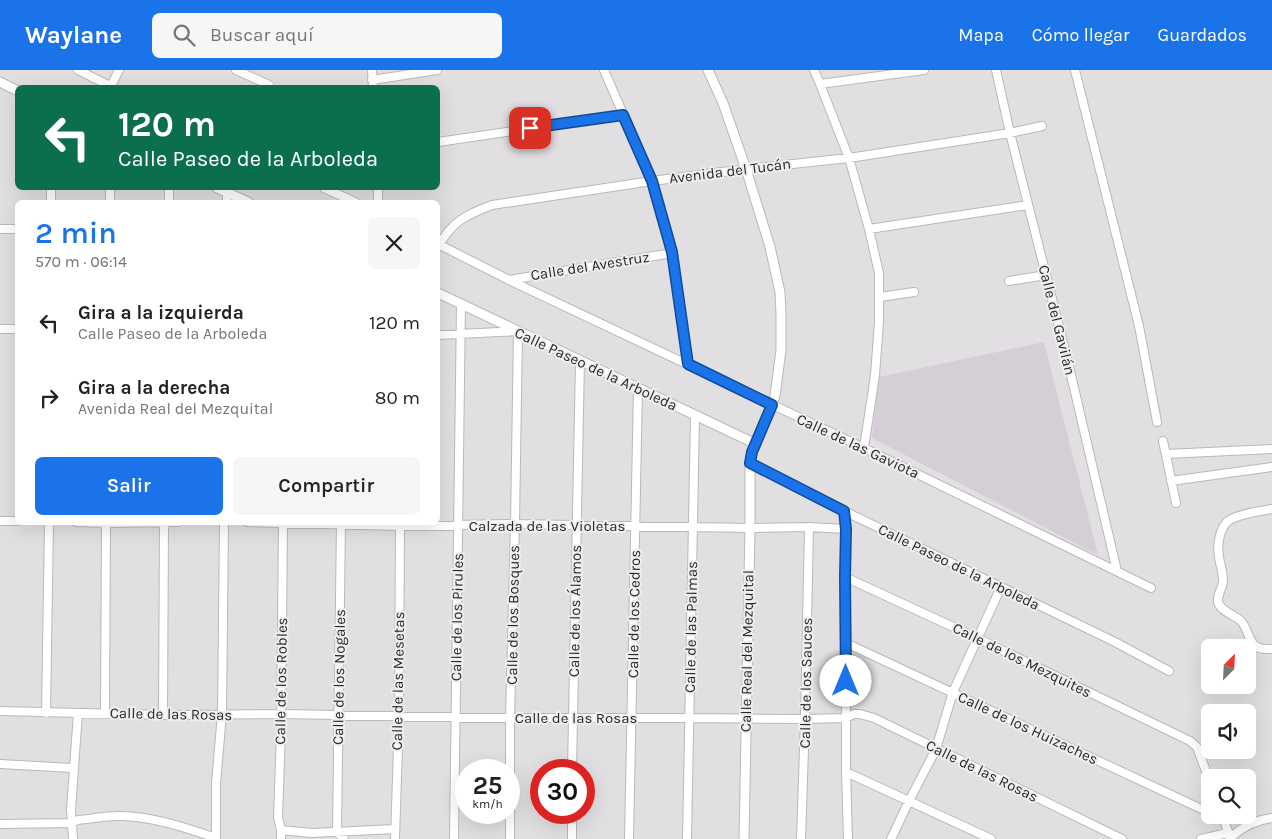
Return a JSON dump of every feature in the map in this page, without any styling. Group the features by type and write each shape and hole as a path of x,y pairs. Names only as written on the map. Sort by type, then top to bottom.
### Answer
{"street":[{"path":"78,70 109,85"},
{"path":"114,85 119,70"},
{"path":"236,70 269,85"},
{"path":"372,70 373,84 437,70"},
{"path":"604,70 652,181 672,252 688,364"},
{"name":"Calle Real del Mezquital","path":"708,70 723,103 746,168 770,247 780,292 781,350 777,385 772,405 752,452 750,463 744,839"},
{"path":"814,70 849,158 879,273 879,322 875,375 864,448"},
{"path":"820,84 924,70"},
{"name":"Calle del Gavilán","path":"996,70 1117,571"},
{"path":"1074,70 1139,326 1157,422"},
{"path":"0,82 15,90"},
{"path":"440,142 623,115"},
{"name":"Avenida del Tucán","path":"440,243 460,220 492,205 746,168 849,158 1010,133 1042,126"},
{"path":"221,190 243,200"},
{"path":"328,190 351,200"},
{"path":"227,193 227,200"},
{"path":"869,229 1028,205"},
{"path":"0,229 15,229"},
{"name":"Calle de las Gaviota","path":"440,247 864,448 1150,588"},
{"name":"Calle del Avestruz","path":"508,280 672,252"},
{"path":"1009,281 1046,275"},
{"path":"880,296 914,292"},
{"name":"Calle Paseo de la Arboleda","path":"440,294 756,444"},
{"name":"Calle de los Pirules","path":"454,839 460,335 462,304"},
{"path":"0,329 15,329"},
{"path":"440,335 518,331"},
{"name":"Calle de los Bosques","path":"510,839 510,718 518,331"},
{"name":"Calle de los Álamos","path":"572,759 580,361"},
{"name":"Calle de los Cedros","path":"629,839 638,388"},
{"name":"Calle de las Palmas","path":"688,839 695,416"},
{"path":"1163,441 1176,503"},
{"path":"1166,454 1272,449"},
{"name":"Calle Paseo de la Arboleda","path":"750,463 844,511 1115,642 1168,670"},
{"path":"1171,481 1272,467"},
{"path":"1272,509 1228,520 1223,527 1218,546 1223,583 1218,600 1221,608 1244,623 1252,643 1257,648 1272,649"},
{"path":"844,511 846,529 846,772 848,839"},
{"path":"0,521 15,521"},
{"name":"Calzada de las Violetas","path":"430,525 515,524 846,529"},
{"path":"46,713 50,525"},
{"path":"105,713 106,525"},
{"path":"163,715 164,525"},
{"path":"0,824 72,823 78,820 117,816 142,818 183,826 216,838 216,783 222,714 224,525"},
{"name":"Calle de los Robles","path":"281,839 278,817 283,525"},
{"name":"Calle de los Nogales","path":"337,832 341,525"},
{"name":"Calle de las Mesetas","path":"395,839 400,525"},
{"name":"Calle de los Sauces","path":"802,839 809,527"},
{"name":"Calle de los Mezquites","path":"845,577 977,638 1190,741 1197,747 1205,769"},
{"path":"891,839 936,749 953,692 1001,587"},
{"name":"Calle de los Huizaches","path":"846,643 1201,809"},
{"name":"Calle de las Rosas","path":"0,711 163,715 281,714 510,718 805,719 846,718 854,714 866,715 1122,839"},
{"path":"73,839 71,810 78,713"},
{"path":"0,764 73,768"},
{"path":"846,772 991,839"},
{"path":"1201,839 1229,837 1251,823 1272,818"},
{"path":"572,824 572,839"},
{"path":"1225,824 1229,837"},
{"path":"281,830 312,833 395,829"},
{"path":"337,832 344,839"}],"shaded area":[{"path":"1044,342 1098,555 872,438 879,377"}],"route":[{"path":"530,128 623,115 652,181 672,252 688,364 772,405 752,452 750,463 844,511 846,529 846,681"}]}
